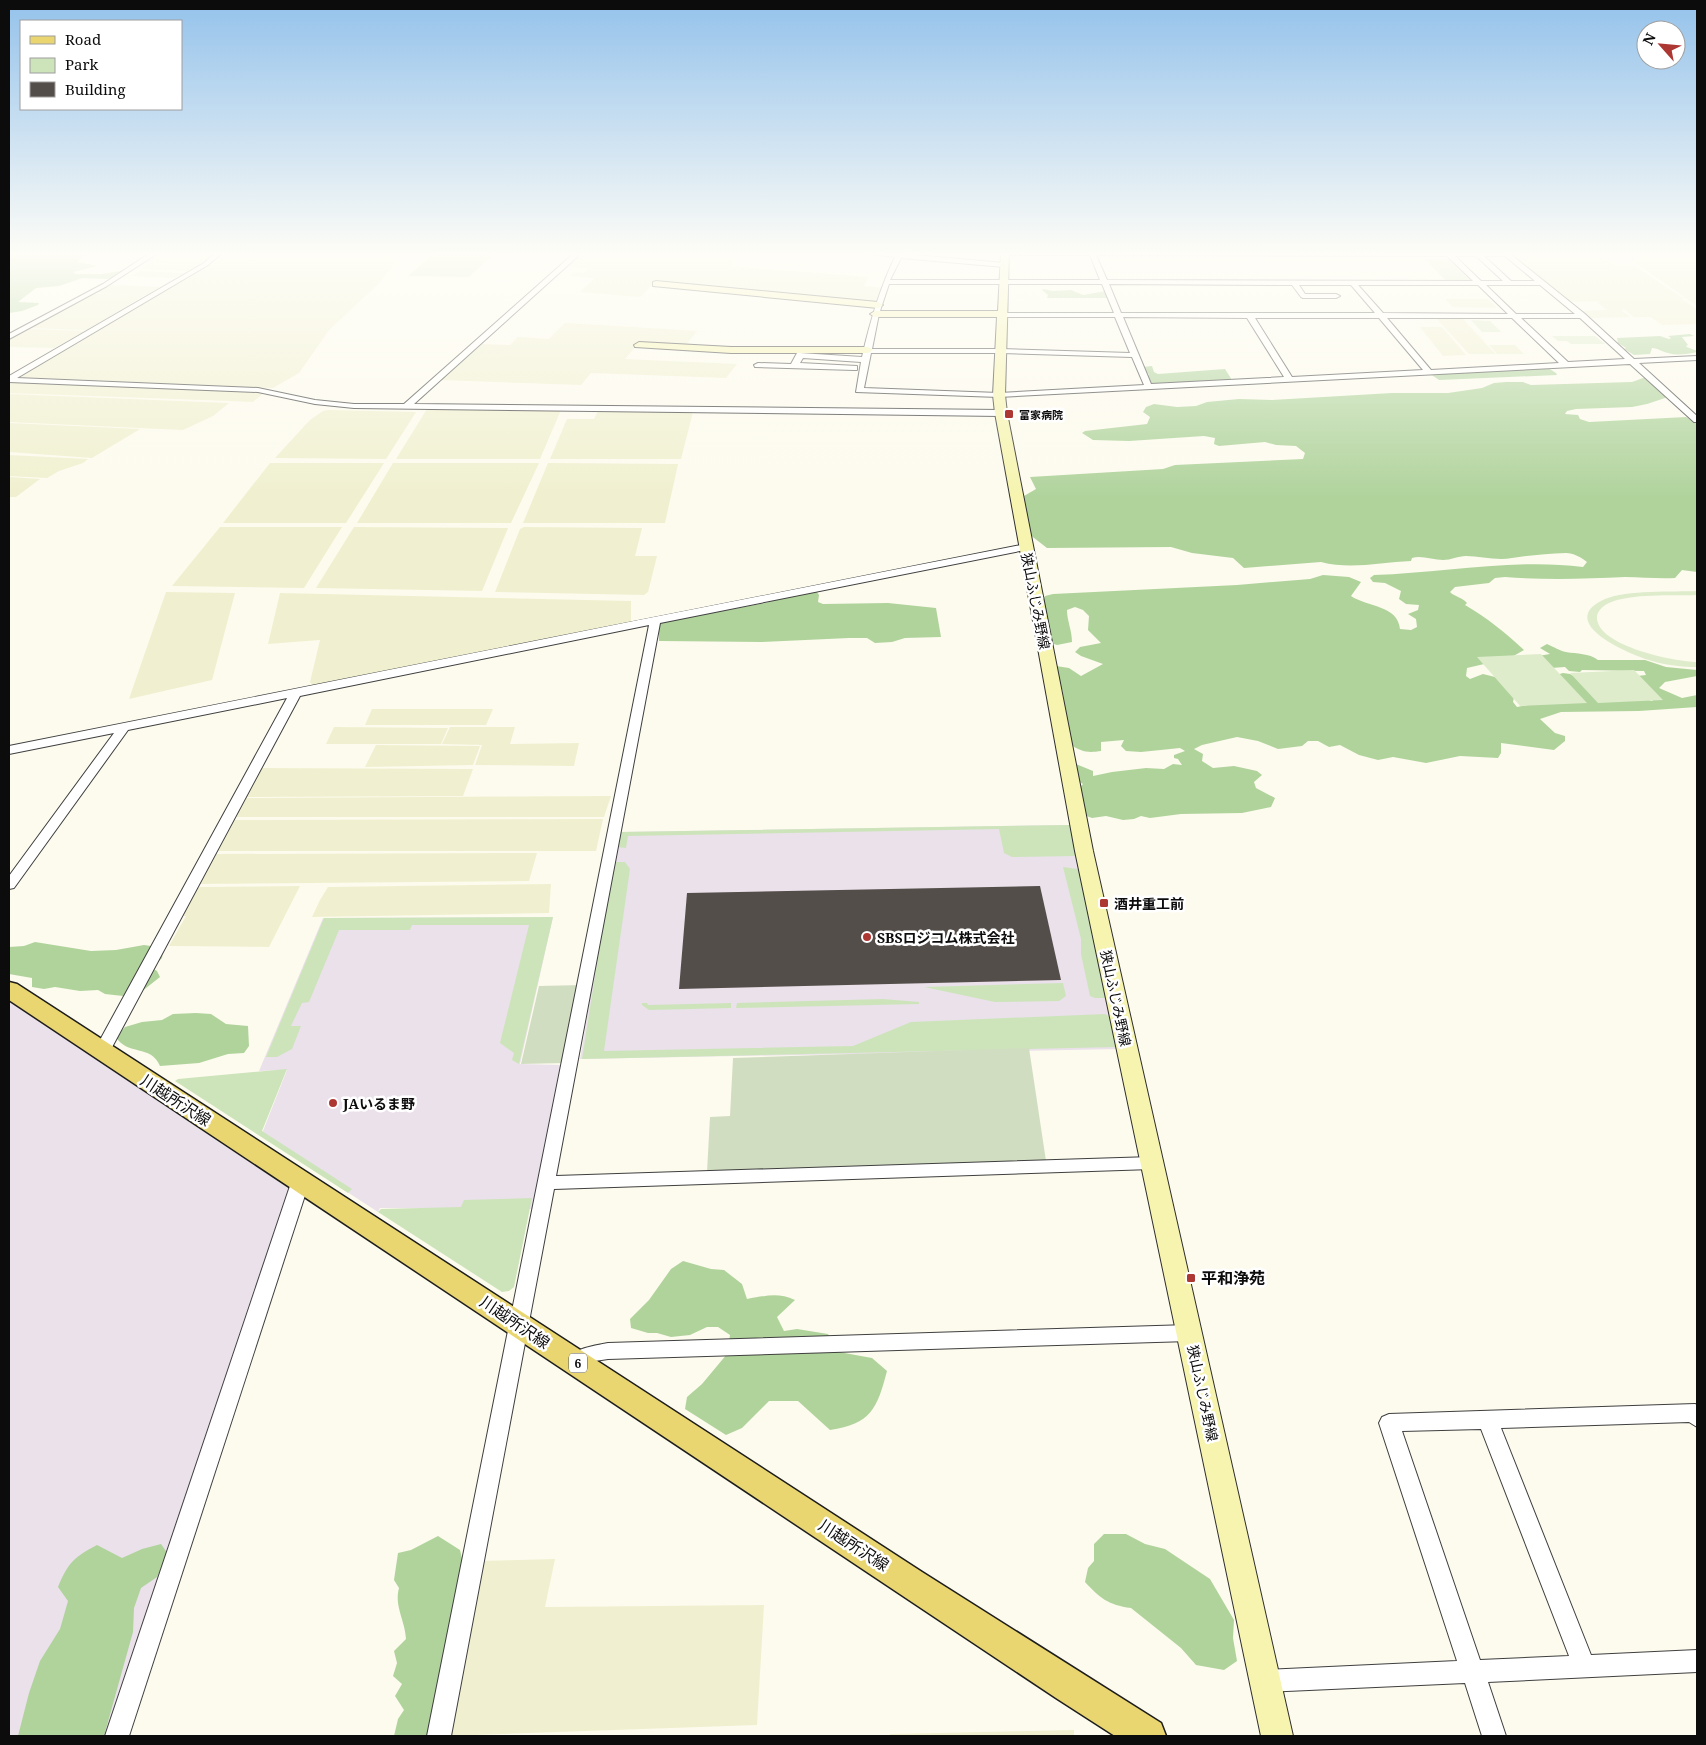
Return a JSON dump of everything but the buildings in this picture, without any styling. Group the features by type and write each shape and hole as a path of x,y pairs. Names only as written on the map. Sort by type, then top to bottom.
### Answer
{"main road":[{"name":"狭山ふじみ野線","path":"1001,334 1000,404 1084,851 1277,1736"},
{"path":"639,345 801,353 867,354"},
{"name":"川越所沢線","path":"9,988 102,1052 301,1180 575,1362 1148,1736"}],"street":[{"path":"9,380 86,334"},
{"path":"406,407 487,334"},
{"path":"871,334 859,390 1000,404"},
{"path":"1127,334 1148,386"},
{"path":"1261,334 1289,379"},
{"path":"1397,334 1428,371"},
{"path":"1534,334 1565,364"},
{"path":"1603,334 1697,420"},
{"path":"867,354 1001,351 1135,354"},
{"path":"795,365 801,353"},
{"path":"9,380 241,389 270,391 334,404 406,407 1000,404 1148,386 1697,358"},
{"path":"758,365 864,369"},
{"path":"9,750 655,622 742,602 1026,548"},
{"path":"439,1736 548,1183 655,622"},
{"path":"102,1052 296,693"},
{"path":"9,885 124,727"},
{"path":"548,1183 1152,1163"},
{"path":"117,1736 301,1180"},
{"path":"575,1362 592,1354 608,1351 1189,1332"},
{"path":"1494,1736 1389,1423 1695,1413 1697,1418"},
{"path":"1488,1421 1584,1665"},
{"path":"1266,1681 1697,1661"}],"shaded area":[{"path":"1068,825 1121,1049 580,1059 618,832"},
{"path":"553,917 520,1064 563,1065 532,1209 380,1208 378,1212 261,1136 287,1070 259,1071 323,918"},
{"path":"9,1001 212,1135 292,1191 107,1736 9,1736"}],"green space":[{"path":"19,334 79,334 54,348 9,347 9,340"},
{"path":"89,334 326,334 299,373 273,388 18,377"},
{"path":"554,334 694,334 685,346 638,344 625,359 737,364 726,378 591,373 581,385 441,380 482,344 510,345 518,337 549,339"},
{"path":"1426,334 1448,334 1466,355 1443,356"},
{"path":"1451,334 1477,334 1496,354 1469,354"},
{"path":"1691,334 1694,336 1682,337 1688,345 1687,347 1697,352 1672,354 1652,348 1650,354 1634,355 1618,343 1617,338 1660,336 1671,338 1668,336"},
{"path":"1552,336 1595,336 1605,344 1571,344 1567,341 1558,341"},
{"path":"1489,345 1515,345 1524,354 1497,354"},
{"path":"1152,366 1154,372 1158,374 1225,369 1232,380 1154,385 1149,382 1146,376 1149,375 1143,367"},
{"path":"1548,368 1557,375 1439,380 1429,373"},
{"path":"1648,378 1668,397 1632,407 1576,409 1567,411 1565,414 1578,415 1580,419 1589,422 1686,417 1697,423 1697,572 1682,570 1675,578 1550,579 1505,577 1495,578 1489,583 1455,587 1450,592 1465,601 1467,603 1465,605 1496,626 1524,650 1510,658 1467,668 1466,676 1470,679 1483,674 1503,679 1514,697 1513,702 1517,707 1528,705 1553,676 1563,673 1570,674 1583,681 1652,701 1657,696 1637,676 1646,675 1644,671 1582,670 1580,672 1569,671 1565,667 1551,668 1538,656 1550,654 1540,648 1547,644 1564,651 1587,655 1598,660 1645,660 1666,667 1697,670 1697,676 1665,682 1659,688 1682,698 1697,695 1697,707 1639,711 1561,712 1540,719 1555,733 1565,736 1565,741 1554,750 1501,743 1501,753 1498,758 1460,756 1426,763 1393,757 1378,760 1359,755 1340,745 1329,747 1318,741 1308,741 1302,746 1278,749 1258,741 1237,737 1202,745 1194,749 1203,754 1202,761 1213,768 1234,766 1257,771 1262,775 1254,782 1256,788 1275,798 1271,807 1242,813 1181,814 1150,818 1141,816 1123,820 1106,816 1092,818 1084,815 1076,791 1083,784 1075,779 1071,762 1093,771 1093,776 1146,768 1164,769 1173,764 1182,765 1178,759 1174,758 1174,755 1185,751 1180,748 1141,752 1126,751 1121,746 1124,740 1101,742 1101,751 1096,752 1081,750 1070,744 1066,734 1069,725 1067,718 1062,712 1061,705 1064,700 1057,678 1056,666 1069,668 1081,676 1103,664 1075,652 1080,647 1101,643 1088,630 1089,616 1083,610 1075,607 1067,610 1072,642 1057,645 1051,643 1042,601 1045,596 1053,594 1237,585 1310,579 1323,575 1349,577 1361,582 1351,596 1388,611 1398,621 1400,629 1411,630 1417,627 1416,619 1408,614 1418,610 1419,605 1406,604 1399,599 1401,591 1385,583 1373,582 1370,578 1374,575 1505,565 1532,564 1583,567 1587,562 1582,558 1566,553 1506,559 1466,556 1443,560 1419,557 1412,558 1411,561 1366,565 1321,562 1244,568 1233,558 1192,553 1171,547 1047,548 1029,534 1024,496 1036,489 1030,477 1163,469 1175,465 1303,459 1305,453 1296,446 1276,445 1265,442 1219,446 1214,444 1215,438 1204,436 1129,441 1093,440 1082,433 1085,431 1147,424 1150,417 1143,412 1146,407 1154,404 1177,407 1239,399 1272,400 1392,393 1448,393 1506,382 1523,382 1531,385 1632,382"},
{"path":"9,382 265,392 253,402 9,393"},
{"path":"9,394 229,403 213,416 183,430 9,422"},
{"path":"427,409 561,410 540,459 396,459"},
{"path":"323,411 416,412 386,459 275,458 310,420"},
{"path":"598,411 693,412 681,459 550,459 567,419 594,419"},
{"path":"9,423 140,429 92,458 9,452"},
{"path":"9,455 88,459 83,463 59,471 47,478 9,476"},
{"path":"270,463 384,463 346,523 223,523"},
{"path":"393,463 539,463 511,523 357,523"},
{"path":"548,463 678,464 665,523 523,523"},
{"path":"9,477 40,479 16,497 9,497"},
{"path":"220,527 342,527 304,588 172,586"},
{"path":"354,527 508,528 482,591 316,588"},
{"path":"524,527 642,528 635,556 657,556 648,592 644,595 495,592 520,529"},
{"path":"1697,591 1697,595 1640,596 1618,600 1603,607 1597,617 1600,627 1609,636 1623,644 1672,659 1697,662 1697,667 1663,664 1628,652 1601,636 1591,627 1587,618 1591,608 1605,599 1614,596 1637,593"},
{"path":"166,592 235,593 212,680 129,699"},
{"path":"806,592 817,592 819,595 818,602 823,604 888,603 936,608 941,637 905,638 892,642 875,643 867,638 762,642 659,641 659,623 765,603"},
{"path":"280,593 631,601 631,623 313,686 310,682 320,640 268,644"},
{"path":"1541,654 1587,703 1520,706 1477,657"},
{"path":"1634,670 1663,700 1598,703 1570,673"},
{"path":"372,709 493,709 486,725 365,725"},
{"path":"334,727 448,728 441,744 326,744"},
{"path":"450,727 515,727 510,744 579,743 574,766 475,765 482,745 442,744"},
{"path":"376,745 480,746 473,765 365,767"},
{"path":"259,768 473,769 463,796 244,797"},
{"path":"611,796 604,817 234,817 244,798"},
{"path":"603,819 596,851 214,851 231,820"},
{"path":"1070,825 1077,854 1074,856 1012,857 1004,853 999,829 628,836 626,848 617,847 620,832"},
{"path":"537,853 529,881 198,884 214,854"},
{"path":"613,862 625,862 630,869 604,1051 853,1046 911,1022 1105,1014 1110,1017 1117,1047 582,1059"},
{"path":"1063,867 1078,869 1109,998 1090,996 1081,954 1081,939"},
{"path":"551,884 549,913 312,917 328,887"},
{"path":"300,886 269,947 169,946 186,916 179,916 195,890 200,887"},
{"path":"553,917 519,1064 512,1060 514,1053 500,1043 529,925 412,925 410,930 339,930 309,1002 302,1003 291,1026 301,1026 292,1049 277,1057 266,1057 324,918"},
{"path":"35,942 91,951 116,950 144,945 151,946 163,952 162,958 152,968 157,971 160,977 141,992 123,996 105,994 98,990 80,991 55,987 44,989 32,987 32,978 9,974 9,947 24,946"},
{"path":"1063,983 1066,996 1059,1001 995,1002 924,987"},
{"path":"582,985 565,1063 521,1064 539,986"},
{"path":"883,999 919,1002 919,1004 736,1008 737,1003"},
{"path":"642,1003 647,1003 648,1005 731,1003 731,1008 649,1010"},
{"path":"173,1014 211,1014 226,1024 248,1026 249,1046 244,1053 228,1054 199,1063 160,1066 151,1055 126,1046 116,1037 125,1027 142,1022 162,1020"},
{"path":"1029,1048 1046,1161 707,1172 710,1117 730,1116 733,1058"},
{"path":"287,1069 262,1131 352,1189 348,1193 175,1081 178,1079"},
{"path":"532,1198 514,1287 509,1291 502,1292 378,1212 381,1209 461,1207 464,1200"},
{"path":"683,1261 711,1269 724,1270 742,1284 747,1299 777,1295 795,1300 777,1317 784,1331 797,1329 828,1334 839,1352 872,1358 887,1371 880,1395 870,1412 855,1424 830,1430 798,1401 769,1401 742,1428 726,1435 685,1409 687,1397 702,1384 727,1354 730,1335 718,1327 707,1327 690,1335 671,1337 631,1328 630,1319 649,1300 671,1269"},
{"path":"1104,1534 1126,1534 1145,1544 1165,1549 1210,1579 1234,1620 1233,1638 1237,1661 1224,1670 1196,1665 1181,1648 1131,1608 1110,1603 1095,1592 1085,1582 1088,1568 1094,1561 1094,1544"},
{"path":"438,1536 460,1550 464,1567 435,1736 394,1736 398,1719 404,1710 395,1696 402,1684 393,1676 397,1663 394,1651 406,1639 398,1601 399,1588 394,1580 398,1553 411,1550"},
{"path":"161,1544 168,1554 157,1577 141,1588 134,1608 133,1632 104,1736 18,1736 29,1693 40,1661 60,1629 68,1601 58,1587 69,1566 77,1557 97,1545 122,1558 142,1549"},
{"path":"555,1559 545,1607 764,1605 757,1725 448,1736 479,1561"},
{"path":"1074,1730 1074,1736 890,1736 890,1734"}],"place":[{"name":"富家病院","path":"1009,414"},
{"name":"酒井重工前","path":"1104,903"},
{"name":"SBSロジコム株式会社","path":"867,937"},
{"name":"JAいるま野","path":"333,1103"},
{"name":"平和浄苑","path":"1191,1278"}]}
